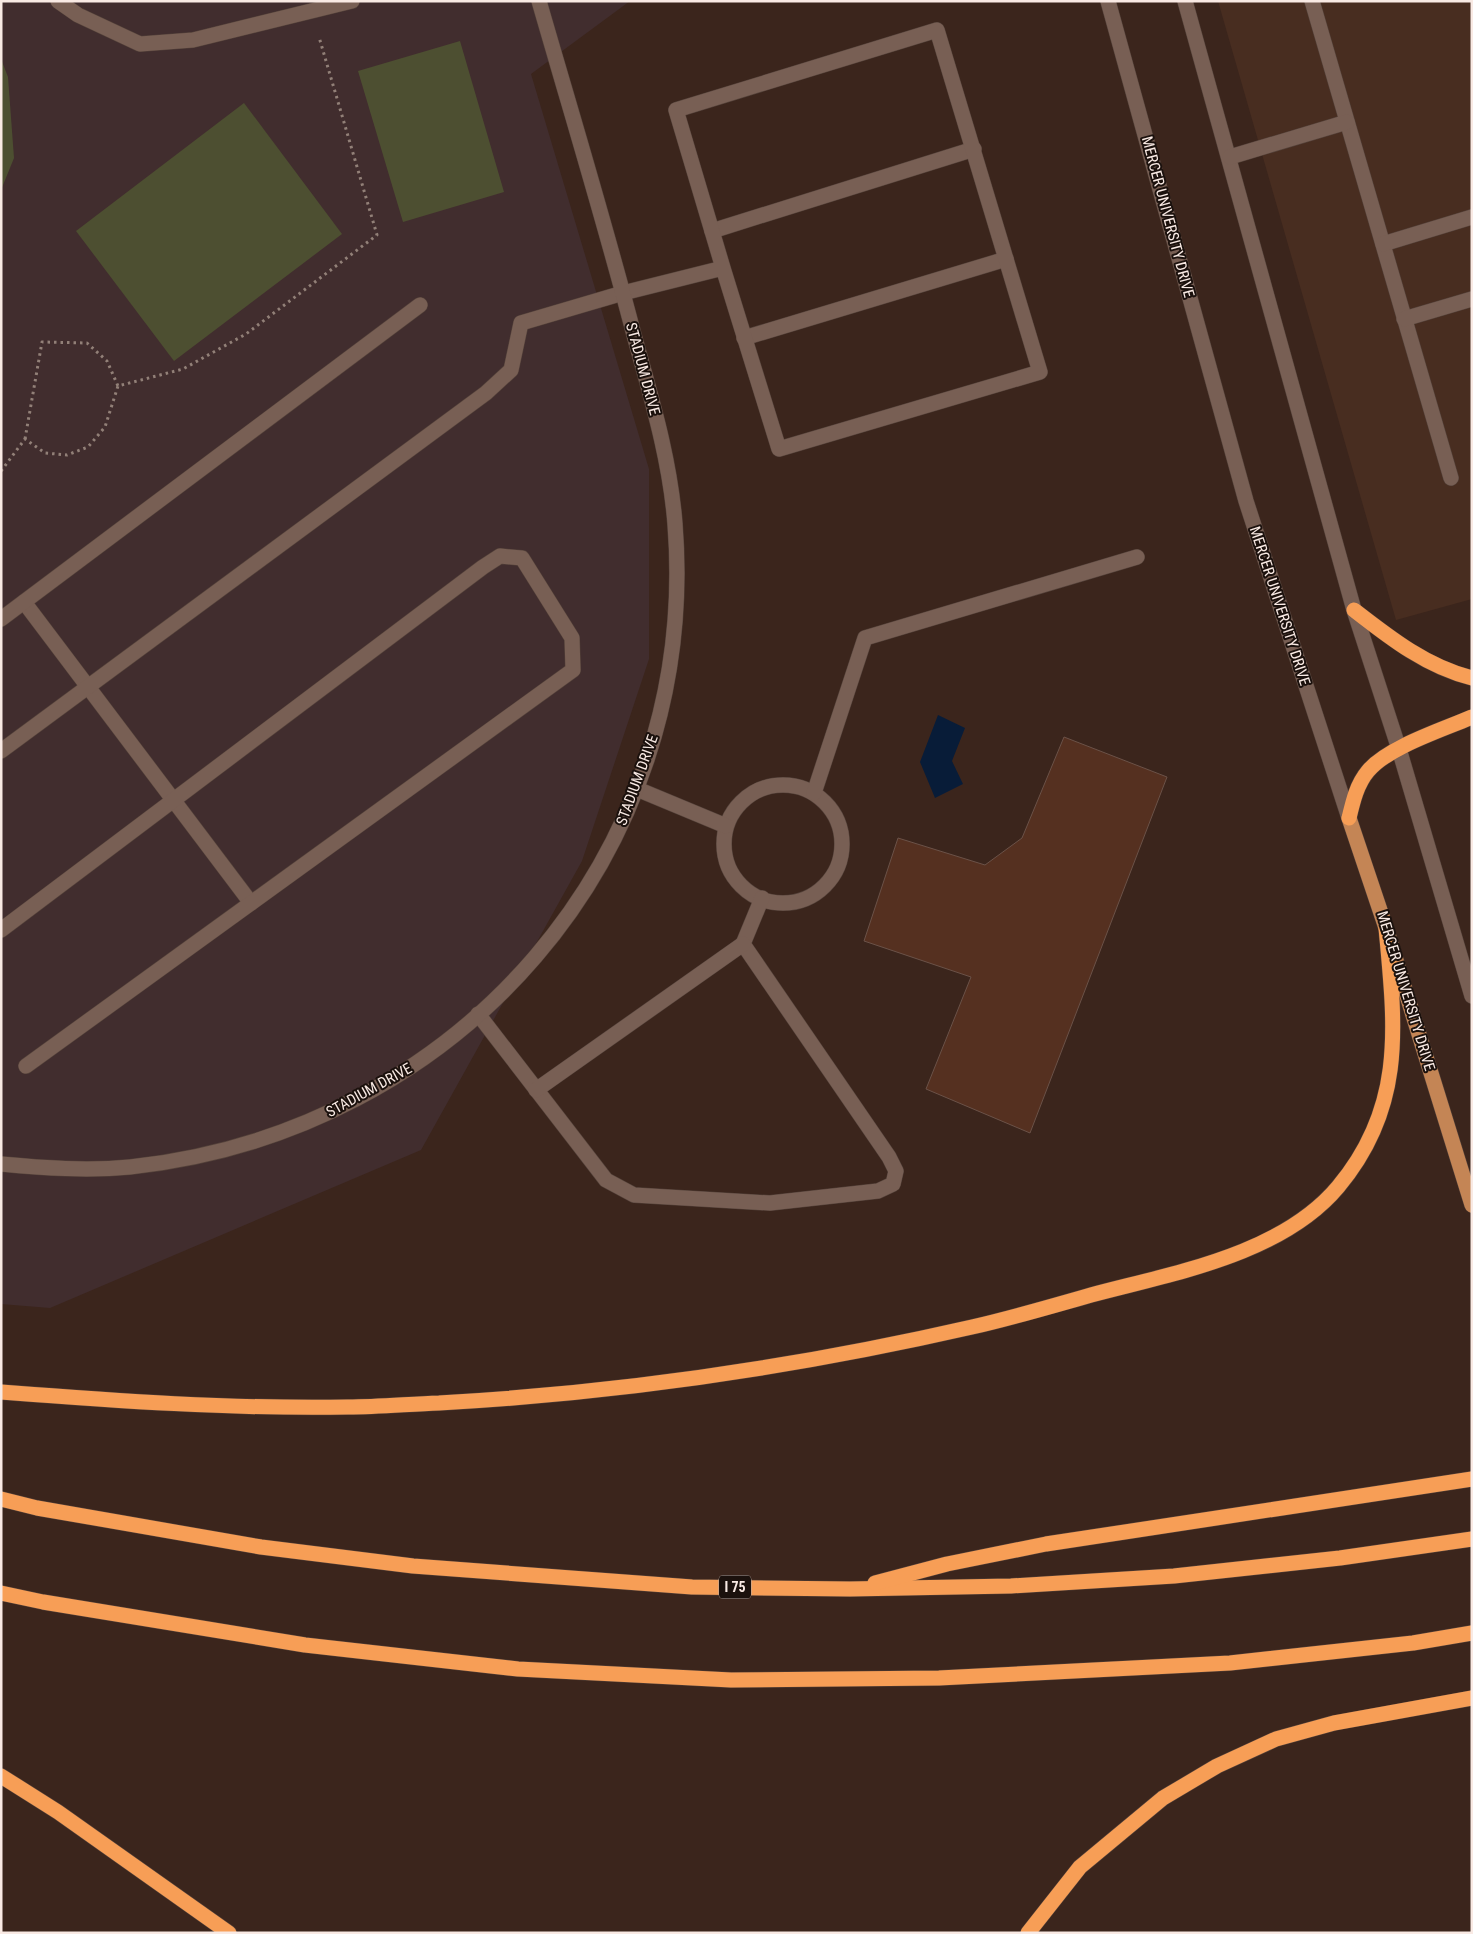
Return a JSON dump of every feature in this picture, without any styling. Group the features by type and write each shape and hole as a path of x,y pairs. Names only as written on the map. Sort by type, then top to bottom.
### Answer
{"highway":[{"path":"1354,610 1384,634 1416,655 1451,673 1472,678"},
{"path":"1349,818 1356,791 1368,771 1382,758 1399,748 1472,718"},
{"path":"1,1392 240,1407 352,1407 519,1398 686,1380 859,1351 976,1326 1189,1269 1274,1237 1308,1216 1337,1188 1362,1153 1382,1110 1392,1066 1394,1012 1386,928"},
{"path":"850,1589 947,1564 1046,1544 1472,1479"},
{"name":"I 75","path":"1,1499 38,1508 261,1547 413,1566 692,1587 850,1589 1011,1586 1174,1576 1340,1558 1472,1539"},
{"path":"1,1593 43,1602 305,1646 518,1669 732,1680 939,1678 1230,1663 1413,1643 1472,1633"},
{"path":"1028,1933 1080,1867 1163,1798 1218,1766 1276,1739 1334,1723 1472,1698"},
{"path":"1,1776 58,1812 229,1933"}],"main road":[{"name":"MERCER UNIVERSITY DRIVE","path":"1349,818 1386,928 1472,1205"}],"street":[{"path":"58,1 78,15 140,44 193,40 352,1"},
{"name":"STADIUM DRIVE","path":"1,1164 56,1169 126,1167 171,1161 219,1152 277,1134 334,1111 382,1085 438,1049 503,993 550,941 588,886 614,842 637,789 657,724 670,660 677,586 675,524 666,455 623,293 539,1"},
{"name":"MERCER UNIVERSITY DRIVE","path":"1108,1 1246,501 1349,818"},
{"path":"1185,1 1230,157 1354,610 1399,748 1472,996"},
{"path":"1312,1 1451,478"},
{"path":"937,30 1040,372 778,449 712,231 676,110 937,30"},
{"path":"1230,157 1347,122"},
{"path":"712,231 974,149"},
{"path":"1383,244 1472,217"},
{"path":"744,338 1006,259"},
{"path":"1,751 486,394 511,370 522,322 623,293 723,268"},
{"path":"1404,319 1472,299"},
{"path":"1,619 420,305"},
{"path":"1,930 500,556 522,558 572,638 572,670 26,1066"},
{"path":"814,793 865,638 1137,557"},
{"path":"24,602 251,902"},
{"path":"794,785 814,793 832,810 841,828 842,845 838,865 828,883 813,896 795,903 775,903 752,895 737,881 728,867 723,847 726,826 733,812 747,796 766,787 794,785"},
{"path":"637,789 726,826"},
{"path":"536,1090 743,944 762,898"},
{"path":"478,1014 606,1180 634,1195 770,1203 878,1191 893,1184 896,1171 889,1157 743,944"}],"path":[{"path":"118,386 183,369 246,334 377,235 311,11"},
{"path":"1,471 25,439 42,342 87,342 107,361 118,386 105,427 88,447 67,455 45,454 25,439"}],"shaded area":[{"path":"1,1 630,1 531,74 649,469 649,659 582,861 421,1150 50,1308 1,1304"},
{"path":"1218,1 1472,1 1472,599 1396,620"}],"green space":[{"path":"460,41 504,192 403,222 358,71"},
{"path":"1,59 8,77 14,158 1,190"},
{"path":"244,103 342,234 174,361 76,231"}],"water":[{"path":"938,715 965,728 952,761 963,784 935,798 920,762"}],"building":[{"path":"1064,737 1167,777 1030,1133 926,1089 971,977 864,941 898,838 985,865 1022,838"}]}
